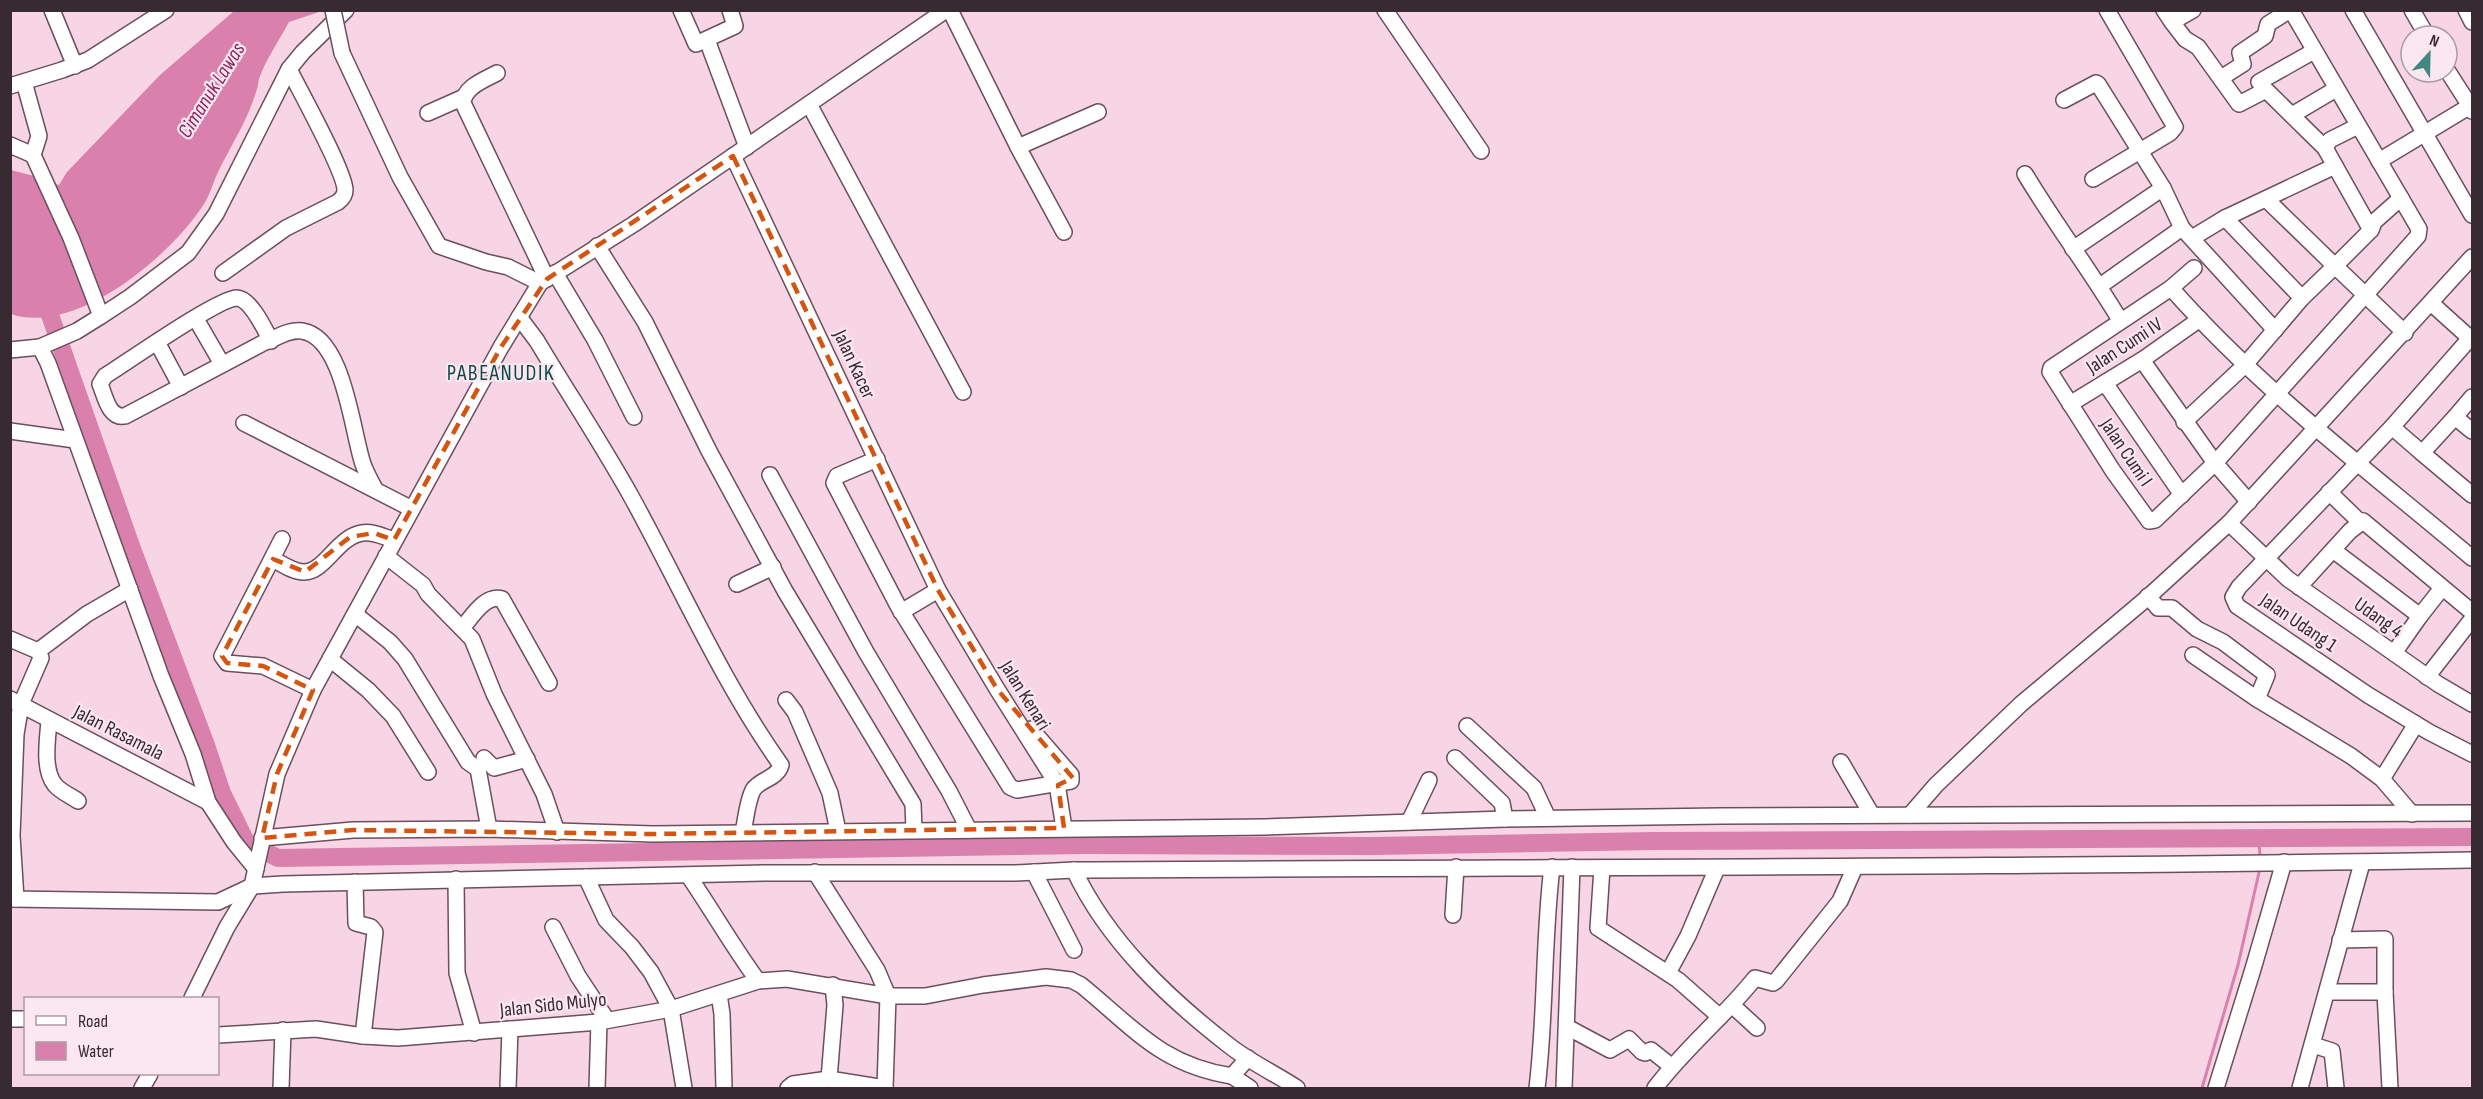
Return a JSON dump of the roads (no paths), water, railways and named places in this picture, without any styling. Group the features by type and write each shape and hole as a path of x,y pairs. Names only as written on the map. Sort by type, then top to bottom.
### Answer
{"street":[{"path":"52,10 75,66"},
{"path":"101,316 73,243 33,155 39,136 17,84 75,66 166,10"},
{"path":"333,10 342,53 400,177 439,246 486,262 547,278"},
{"path":"10,350 44,345 77,331 130,297 188,253 216,214 289,69 346,10"},
{"path":"681,10 694,42 699,43 735,26 730,10"},
{"path":"193,997 227,927 252,886 277,774 313,690 488,369 519,317 547,278 634,224 948,10 1064,232"},
{"path":"1385,10 1481,151"},
{"path":"2093,179 2170,133 2175,127 2107,10"},
{"path":"2193,10 2168,16 2185,39 2198,47 2239,104 2259,83 2314,51"},
{"path":"2105,383 2182,495 2215,463 2418,236 2419,229 2290,10 2268,24 2265,36 2240,53 2242,64 2222,78"},
{"path":"2354,10 2472,215"},
{"path":"2412,10 2420,24"},
{"path":"2466,10 2472,22"},
{"path":"707,40 747,147"},
{"path":"223,273 286,228 338,202 344,196 344,186 336,165 289,69"},
{"path":"428,113 464,98 472,87 496,73"},
{"path":"2259,83 2325,148 2371,230"},
{"path":"2064,100 2098,84 2163,188 2187,233 2275,330"},
{"path":"2379,160 2472,107 2456,84"},
{"path":"2292,115 2337,89"},
{"path":"464,98 464,106 547,278 596,340 634,417"},
{"path":"809,104 963,392"},
{"path":"1018,147 1098,112"},
{"path":"2325,148 2330,140 2358,126"},
{"path":"10,145 33,155"},
{"name":"Jalan Kacer","path":"733,156 938,590"},
{"path":"2100,286 2187,233 2225,218 2335,166"},
{"path":"2025,174 2120,320 2171,288 2194,268"},
{"path":"2073,249 2163,188"},
{"path":"2184,422 2244,366 2302,298 2371,230 2374,222 2401,198"},
{"path":"2266,199 2405,333"},
{"path":"2225,218 2302,298"},
{"path":"597,246 645,322 710,451 773,567 914,804 914,830"},
{"path":"1910,815 1936,785 2021,704 2148,596 2229,523 2472,257"},
{"path":"2171,288 2244,366 2472,558"},
{"path":"271,341 254,311 237,298 223,303 157,342 102,380 100,384 113,414 119,417 125,416 222,364 271,341 285,333 302,331 312,334 332,355 352,410 363,464 375,489"},
{"path":"2432,303 2472,338"},
{"path":"519,317 537,341 630,495 698,629 781,765 777,774 755,788 750,797 743,832"},
{"path":"196,319 222,364"},
{"name":"Jalan Cumi IV","path":"2070,404 2142,360 2199,319"},
{"name":"Jalan Cumi I","path":"2120,320 2051,368 2050,372 2113,471 2151,521 2155,520 2182,495"},
{"name":"Jalan Udang 1","path":"2472,338 2392,427 2266,558 2236,592 2233,601 2237,606 2416,724 2472,754"},
{"path":"157,342 181,387"},
{"path":"44,345 75,440 161,676 193,754 208,802 234,843 259,851 353,830 743,832 1265,827 1548,818 2472,813"},
{"path":"2142,360 2184,422 2249,502"},
{"path":"2422,453 2472,397"},
{"path":"2455,417 2472,431"},
{"path":"244,423 412,509"},
{"path":"2392,427 2472,495"},
{"path":"10,431 75,440"},
{"path":"877,459 837,476 834,483 901,612 1010,787 1017,790 1057,784 1064,828"},
{"path":"770,475 866,651 949,791 969,830"},
{"path":"2329,492 2360,522 2363,521 2472,612"},
{"path":"2300,587 2360,522"},
{"name":"Udang 4","path":"2229,523 2300,587 2427,677 2470,697"},
{"path":"273,559 295,570 305,572 319,566 337,546 350,537 362,533 374,533 394,540"},
{"path":"282,539 222,656 227,663 263,666 313,690"},
{"path":"2333,550 2420,616"},
{"path":"386,556 423,585 428,594 472,639 499,703 544,794 557,832"},
{"path":"737,584 773,567"},
{"path":"2394,653 2442,588"},
{"path":"38,651 87,614 130,589"},
{"path":"901,612 938,590"},
{"name":"Jalan Kenari","path":"938,590 997,689 1071,775 1071,781 1057,784"},
{"path":"2148,596 2158,608 2172,608 2198,630 2223,642 2267,675 2257,699"},
{"path":"462,627 486,602 495,597 502,599 549,683"},
{"path":"355,614 390,642 405,659 468,762 478,769 489,829"},
{"path":"2427,677 2472,619"},
{"path":"10,639 38,651"},
{"path":"38,651 41,662 16,701 11,836 13,899 218,902 252,886 456,879 815,872 1456,867 1717,868 2240,862 2362,863 2472,860"},
{"path":"2193,655 2257,699 2328,741 2382,779 2412,814"},
{"path":"330,659 368,690 393,716 428,772"},
{"path":"786,700 795,712 830,793 838,831"},
{"name":"Jalan Rasamala","path":"16,701 208,802"},
{"path":"49,720 48,755 51,777 60,789 78,801"},
{"path":"2382,779 2416,724"},
{"path":"1467,726 1534,788 1548,818"},
{"path":"484,758 494,768 527,759"},
{"path":"1455,758 1502,803 1505,819"},
{"path":"1841,762 1872,815"},
{"path":"1409,822 1429,780"},
{"path":"2216,1089 2284,862"},
{"path":"2301,1089 2362,863"},
{"path":"1453,915 1456,867"},
{"path":"1561,867 1567,1027 1564,1089"},
{"path":"1537,1089 1542,1052 1548,901 1561,867"},
{"path":"1655,1089 1671,1066 1733,1006 1755,978 1776,981 1840,901 1855,867"},
{"path":"1602,868 1598,928 1693,991 1720,1017"},
{"path":"1668,973 1687,938 1717,868"},
{"path":"1074,870 1085,894 1101,919 1131,956 1232,1048 1297,1089"},
{"path":"788,1089 793,1084 829,1079 885,1088 888,996 877,970 815,872"},
{"path":"1034,872 1074,950"},
{"path":"688,875 717,918 725,935 758,981"},
{"path":"586,877 606,920 632,947 651,972 671,1009 684,1089"},
{"path":"456,879 457,973 474,1033"},
{"path":"355,882 356,923 371,927 375,932 363,1036"},
{"path":"218,902 227,927"},
{"path":"553,927 603,1021 597,1089"},
{"path":"2340,940 2385,939 2390,1089"},
{"name":"Jalan Sido Mulyo","path":"219,1035 284,1030 334,1030 363,1036 398,1038 603,1021 671,1009 758,981 787,979 888,996 926,996 993,983 1046,977 1071,980 1090,992 1144,1040 1169,1057 1209,1072 1232,1076"},
{"path":"829,1079 835,1005 833,985"},
{"path":"2327,992 2385,992"},
{"path":"719,994 724,1089"},
{"path":"1733,1006 1757,1028"},
{"path":"1567,1027 1610,1050 1629,1039 1642,1052 1651,1050 1671,1066"},
{"path":"508,1089 510,1029"},
{"path":"281,1089 284,1030"},
{"path":"2313,1045 2332,1051 2336,1089"},
{"path":"1248,1058 1232,1076 1250,1089"},
{"path":"142,1089 149,1075"}],"water":[{"name":"Cimanuk Lawas","path":"234,11 322,11 289,22 265,64 249,112 202,207 167,248 118,288 91,303 63,314 36,318 11,314 11,170 59,185 67,172 160,75"}],"waterway":[{"path":"43,295 131,546 222,793 246,842 278,858 1085,845 1374,846 1654,841 2472,837"},
{"path":"2259,839 2260,858"},
{"path":"2202,1088 2238,965 2260,868"}],"district":[{"name":"PABEANUDIK","path":"501,372"}]}
